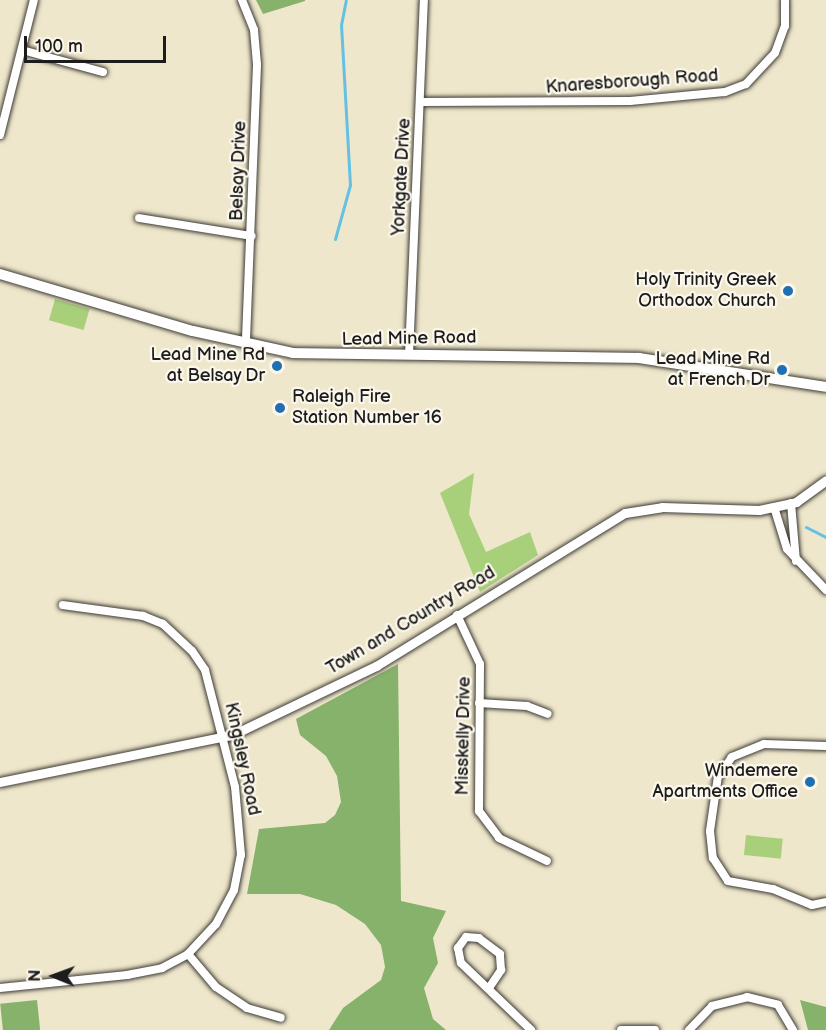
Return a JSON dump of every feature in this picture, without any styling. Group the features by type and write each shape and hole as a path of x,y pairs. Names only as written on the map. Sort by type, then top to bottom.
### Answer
{"main road":[{"name":"Lead Mine Road","path":"0,274 246,345 324,356 639,358 826,387"}],"street":[{"path":"0,135 34,0"},
{"name":"Belsay Drive","path":"242,0 254,30 257,65 246,345"},
{"name":"Yorkgate Drive","path":"409,355 424,0"},
{"name":"Knaresborough Road","path":"421,102 621,101 725,92 746,84 775,53 784,26 785,0"},
{"path":"22,50 103,72"},
{"path":"139,218 252,236"},
{"name":"Town and Country Road","path":"0,783 222,739 376,666 625,513 649,508 774,507 790,503 826,480"},
{"path":"790,503 796,561"},
{"path":"774,507 796,561 826,590"},
{"name":"Kingsley Road","path":"0,988 127,975 162,968 189,954 216,924 234,890 241,855 241,819 205,670 178,636 143,616 63,605"},
{"name":"Misskelly Drive","path":"457,615 477,651 479,811 499,838 547,861"},
{"path":"479,703 527,706 548,714"},
{"path":"826,746 765,744 732,757 718,776 710,831 713,858 728,881 773,890 812,905 826,902"},
{"path":"489,988 501,970 500,954 479,938 466,937 458,948 460,963 531,1030"},
{"path":"189,954 224,992 247,1008 281,1018"},
{"path":"689,1030 712,1006 747,997 778,1005 794,1030"},
{"path":"621,1030 655,1030"}],"green space":[{"path":"256,0 305,0 305,1 263,14"},
{"path":"55,299 90,309 84,330 49,320"},
{"path":"474,473 469,514 486,552 530,532 538,555 480,592 440,493"},
{"path":"398,664 401,901 446,911 433,938 438,963 424,988 433,1019 446,1030 329,1030 343,1008 381,980 385,967 381,945 365,924 336,905 300,894 247,894 259,829 325,823 335,815 341,802 337,776 326,756 300,735 296,719"},
{"path":"746,835 783,839 781,859 744,855"},
{"path":"37,1000 40,1030 3,1030 0,1004"},
{"path":"800,1000 826,1007 826,1030 808,1030"}],"waterway":[{"path":"335,239 350,185 341,25 346,0"},
{"path":"806,527 826,537"}],"place":[{"name":"Holy Trinity Greek Orthodox Church","path":"788,291"},
{"name":"Lead Mine Rd at Belsay Dr","path":"277,366"},
{"name":"Lead Mine Rd at French Dr","path":"782,370"},
{"name":"Raleigh Fire Station Number 16","path":"280,408"},
{"name":"Windemere Apartments Office","path":"810,782"}]}
